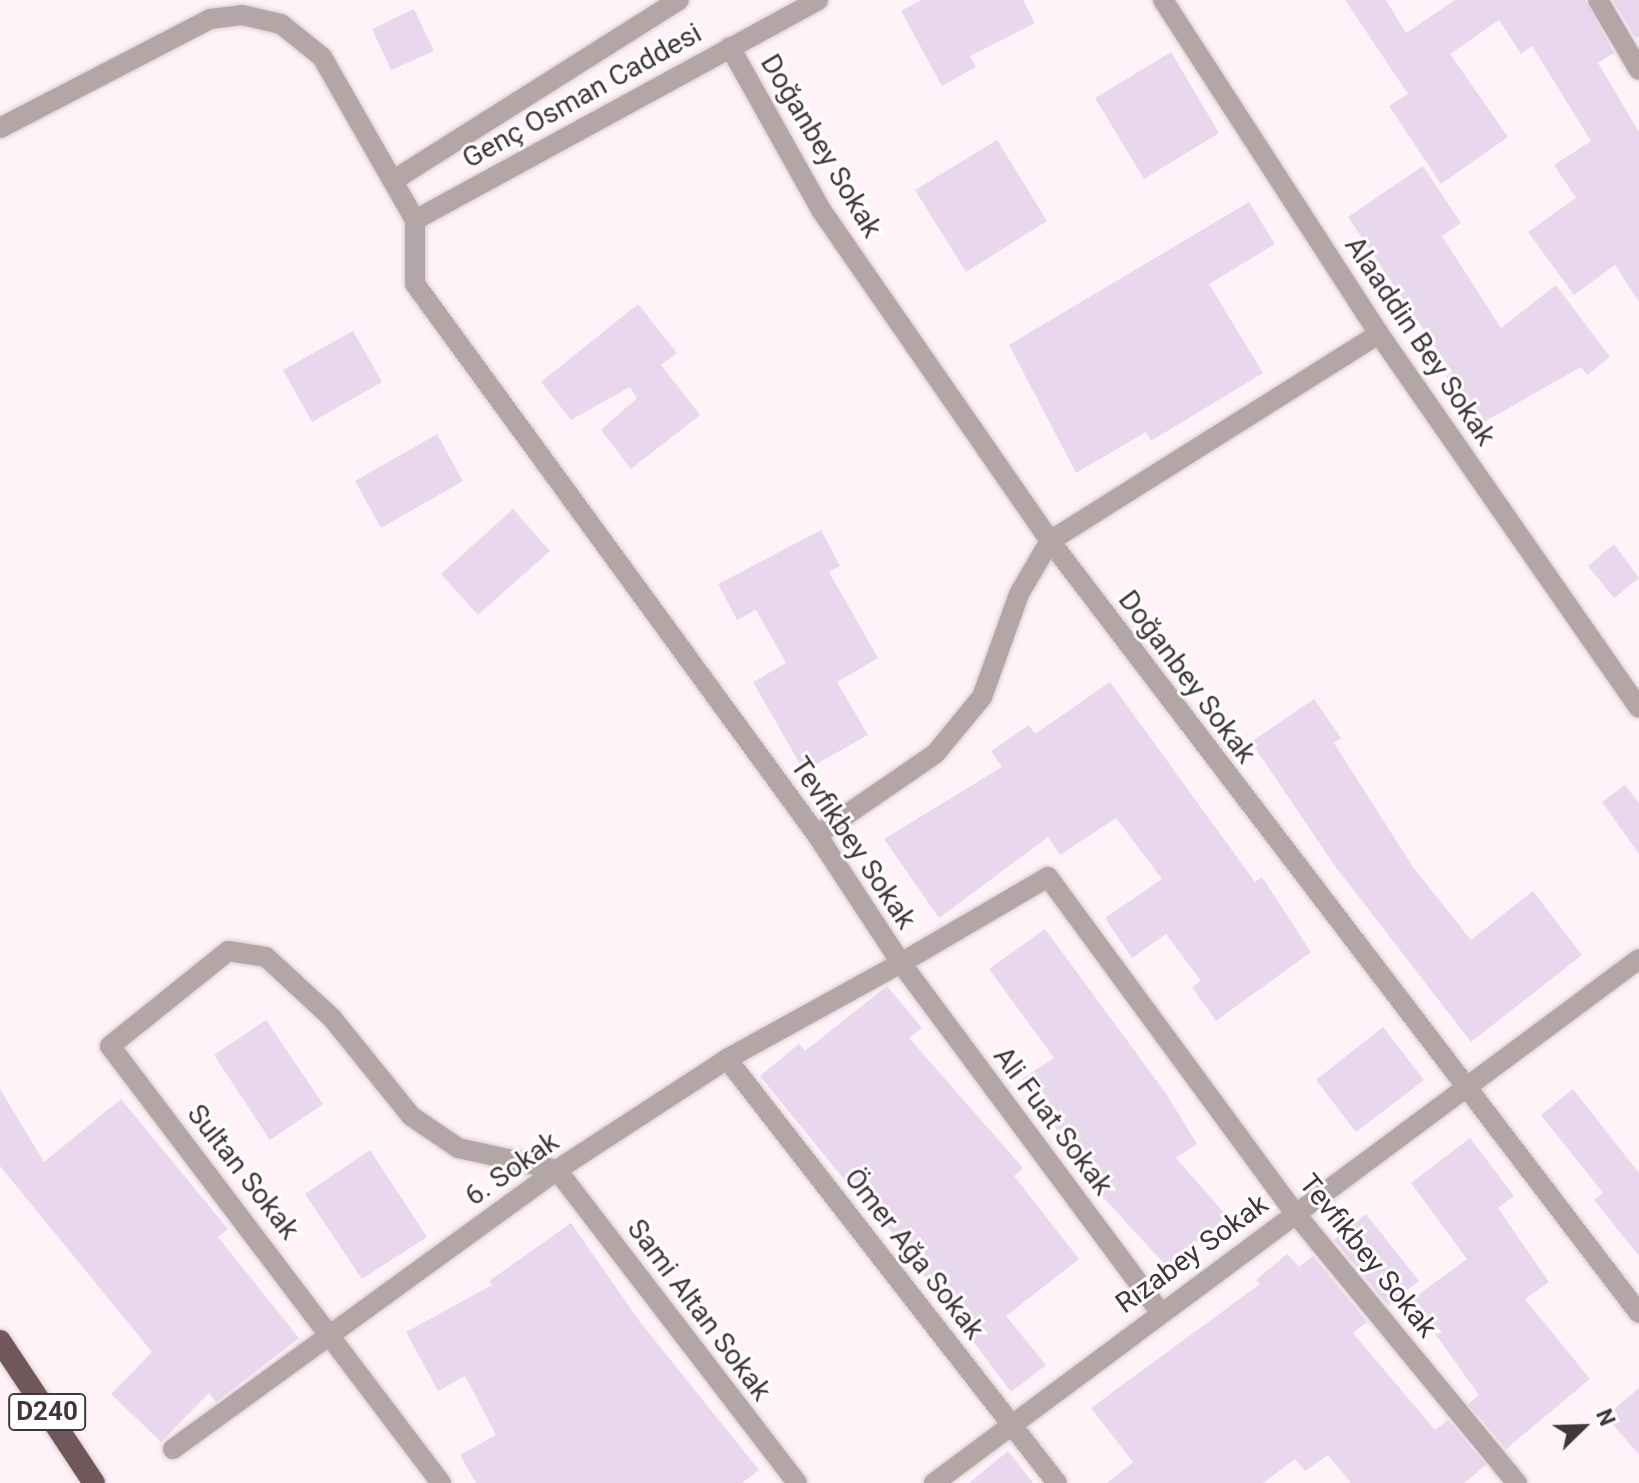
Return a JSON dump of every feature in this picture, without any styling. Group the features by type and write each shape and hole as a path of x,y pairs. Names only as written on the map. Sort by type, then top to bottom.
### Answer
{"highway":[{"name":"D240","path":"0,1341 94,1483"}],"street":[{"path":"394,180 679,0"},
{"name":"Genç Osman Caddesi","path":"415,220 818,0"},
{"name":"Alaaddin Bey Sokak","path":"1163,0 1379,334 1639,708"},
{"path":"1598,0 1639,70"},
{"path":"0,128 179,30 242,15 281,24 322,57 415,220"},
{"name":"Doğanbey Sokak","path":"730,47 821,210 1050,541 1462,1088 1639,1313"},
{"name":"Tevfikbey Sokak","path":"415,220 415,284 817,835 901,963 1048,877 1295,1213 1517,1483"},
{"path":"817,835 935,754 982,697 1019,594 1050,541 1379,334"},
{"name":"Sultan Sokak","path":"331,1333 110,1046 228,951 266,957 332,1018 411,1116 458,1148 557,1170"},
{"name":"Rızabey Sokak","path":"934,1483 1008,1422 1161,1313 1639,959"},
{"name":"6. Sokak","path":"173,1449 557,1170 727,1059 901,963"},
{"name":"Ali Fuat Sokak","path":"901,963 1161,1313"},
{"name":"Ömer Ağa Sokak","path":"727,1059 1057,1483"},
{"name":"Sami Altan Sokak","path":"557,1170 797,1483"},
{"path":"331,1333 441,1483"}],"building":[{"path":"921,0 1023,0 1035,23 970,56 976,67 942,86 901,11"},
{"path":"1345,0 1386,0 1406,33 1455,0 1585,0 1614,53 1598,63 1639,132 1639,302 1615,265 1574,295 1528,232 1576,198 1554,165 1591,141 1532,46 1521,54 1499,20 1450,54 1508,137 1441,184 1389,106 1408,94"},
{"path":"1613,0 1639,0 1639,36 1636,38"},
{"path":"414,9 434,51 391,70 372,29"},
{"path":"1171,52 1219,133 1144,179 1095,98"},
{"path":"997,140 1047,221 966,272 915,190"},
{"path":"1423,166 1461,223 1442,236 1501,328 1556,285 1610,357 1587,375 1581,367 1475,427 1446,376 1452,372 1348,217"},
{"path":"1249,202 1275,244 1209,284 1263,373 1151,441 1146,432 1076,473 1009,345"},
{"path":"638,304 677,353 661,365 700,415 631,469 601,430 637,398 630,387 571,420 541,382"},
{"path":"353,331 382,382 312,422 283,370"},
{"path":"437,434 463,481 381,528 355,481"},
{"path":"513,509 550,551 478,615 441,574"},
{"path":"821,530 840,566 829,572 878,658 837,682 868,735 804,771 753,682 786,663 756,610 737,620 718,584"},
{"path":"1614,544 1639,578 1614,598 1588,566"},
{"path":"1110,682 1255,882 1262,877 1311,952 1216,1021 1192,987 1201,981 1166,934 1132,958 1105,918 1162,879 1116,818 1060,855 1048,837 939,918 884,839 1002,767 991,751 1029,725 1035,734"},
{"path":"1314,699 1341,738 1334,743 1413,867 1471,940 1533,891 1582,955 1471,1042 1335,866 1251,742"},
{"path":"1625,785 1639,803 1639,854 1602,802"},
{"path":"1045,929 1167,1095 1197,1144 1176,1158 1227,1216 1168,1268 1102,1196 1022,1079 1054,1058 989,969"},
{"path":"887,986 922,1028 909,1038 1023,1168 1014,1176 1079,1259 1006,1316 1046,1365 1011,1392 852,1179 847,1183 760,1076 799,1044 805,1051"},
{"path":"266,1020 323,1104 270,1140 214,1055"},
{"path":"1383,1027 1424,1080 1356,1132 1316,1080"},
{"path":"0,1089 44,1162 121,1099 228,1229 218,1237 299,1338 216,1402 209,1393 161,1442 111,1394 152,1352 0,1166"},
{"path":"1573,1089 1639,1173 1639,1256 1594,1200 1603,1193 1541,1115"},
{"path":"1470,1138 1514,1196 1498,1208 1549,1282 1525,1299 1590,1379 1506,1449 1468,1404 1479,1395 1411,1300 1467,1259 1411,1183"},
{"path":"370,1150 427,1237 362,1279 305,1194"},
{"path":"1366,1214 1419,1281 1388,1305 1334,1240"},
{"path":"571,1223 640,1322 759,1470 742,1483 476,1483 460,1455 496,1435 465,1376 438,1391 406,1332 492,1285 489,1281"},
{"path":"1287,1254 1299,1267 1313,1256 1367,1322 1353,1333 1435,1430 1448,1420 1486,1465 1464,1483 1351,1483 1328,1455 1305,1471 1295,1459 1263,1483 1107,1483 1133,1462 1091,1408 1260,1284 1256,1280"},
{"path":"1639,1388 1639,1455 1606,1416"},
{"path":"1008,1451 1033,1483 969,1483"}]}
